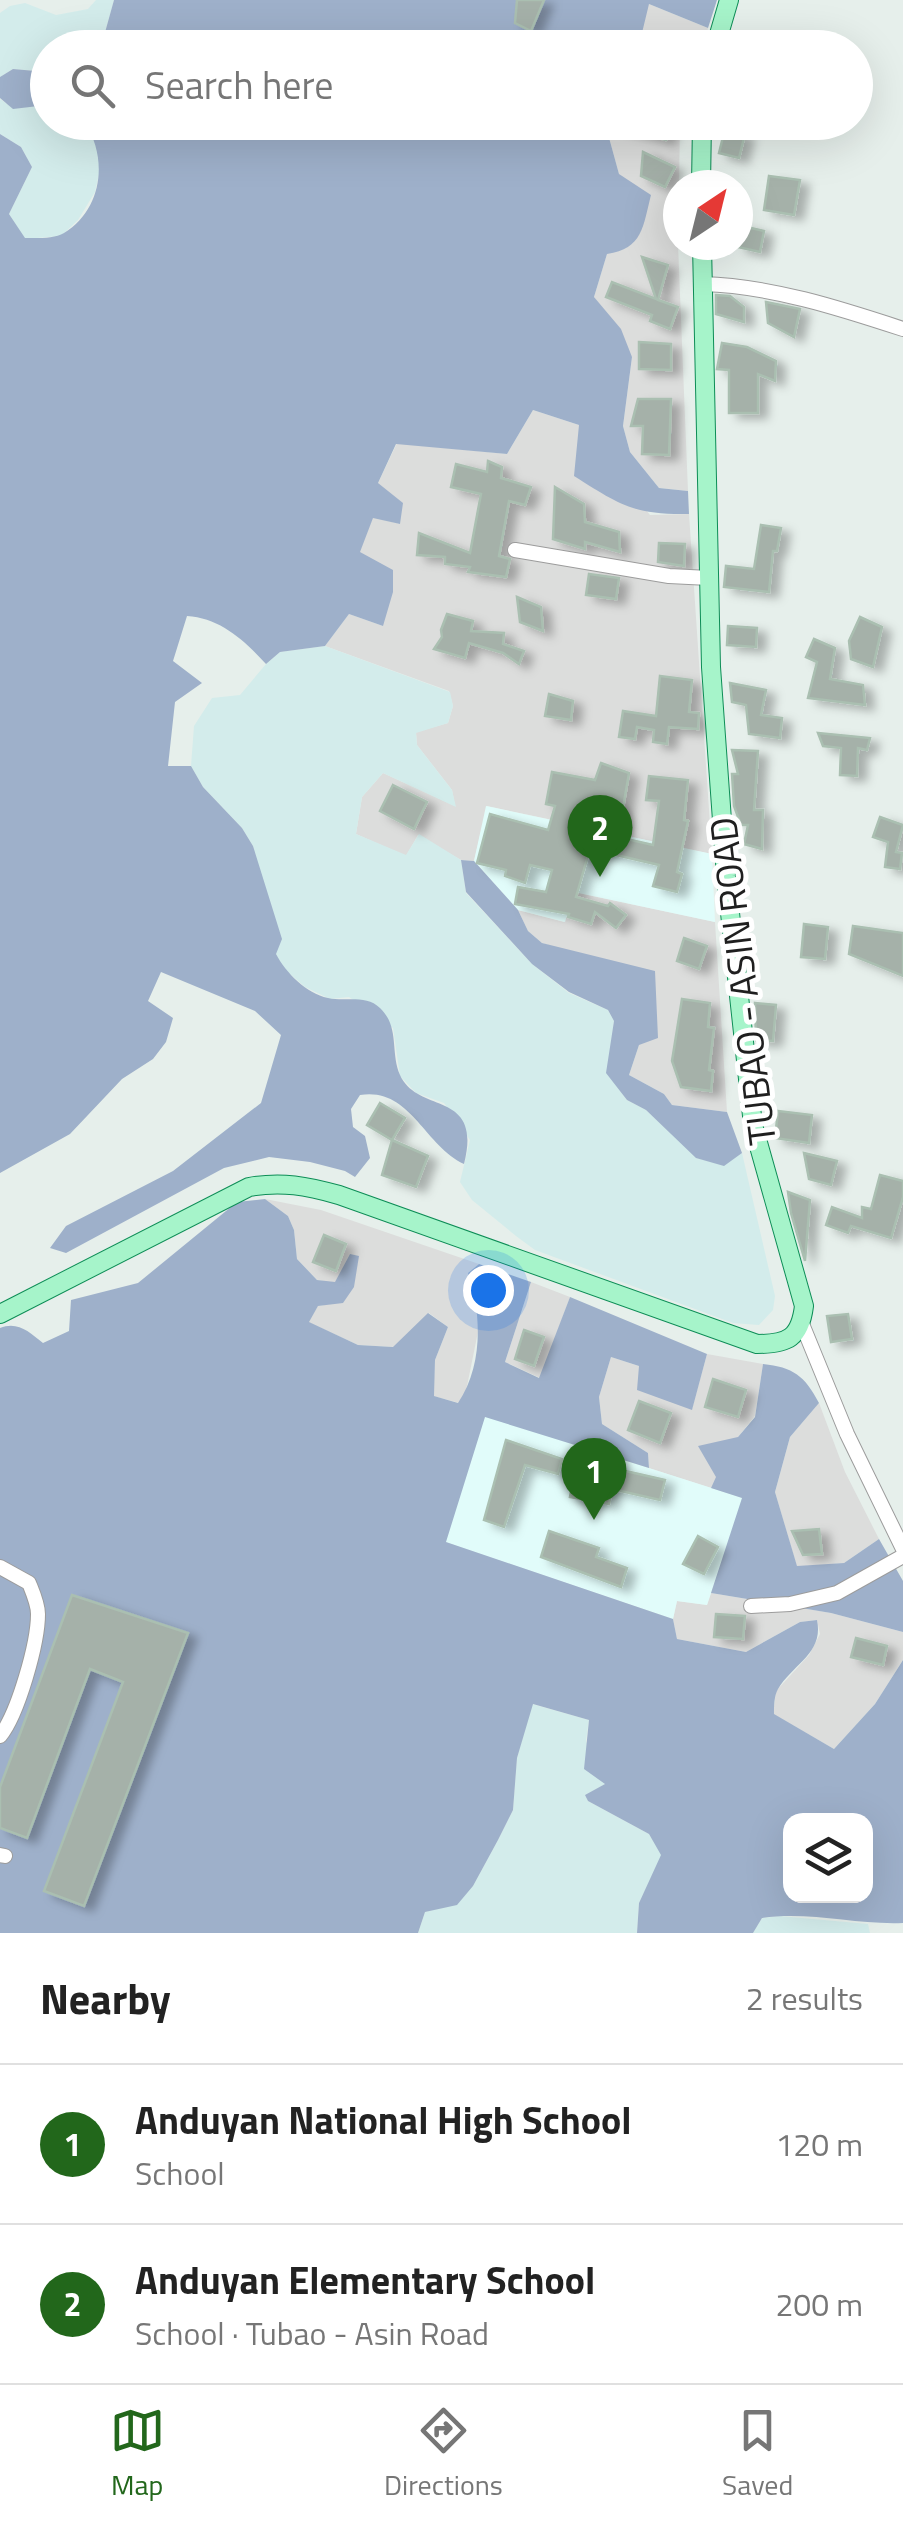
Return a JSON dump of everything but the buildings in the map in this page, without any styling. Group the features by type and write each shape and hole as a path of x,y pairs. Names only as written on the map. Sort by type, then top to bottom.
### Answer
{"main road":[{"path":"719,30 728,0"},
{"path":"701,170 702,140"},
{"name":"TUBAO - ASIN ROAD","path":"702,260 711,667 726,876 748,1096 804,1306 802,1324"},
{"path":"0,1314 249,1187 276,1182 339,1195 756,1344 777,1344 793,1336 802,1324"}],"street":[{"path":"703,284 770,292 903,329"},
{"path":"515,550 668,576 709,578"},
{"path":"751,1606 790,1604 837,1593 903,1552 802,1324"},
{"path":"0,1566 30,1583 39,1612 32,1652 0,1736"}],"shaded area":[{"path":"96,0 114,0 106,30 30,30 30,70 13,69 0,77 0,13 25,3 56,15 88,9"},
{"path":"114,0 717,0 708,28 649,4 643,30 106,30"},
{"path":"649,4 708,28 707,30 634,30"},
{"path":"13,69 30,70 30,107 13,109 0,98 0,77"},
{"path":"0,99 13,108 30,106 30,140 96,141 101,165 95,192 78,220 61,236 25,239 9,214 32,167 21,147 0,134"},
{"path":"0,134 21,147 32,167 9,214 25,238 64,233 77,223 94,197 97,152 93,140 610,140 619,174 651,195 635,241 607,254 594,297 621,329 632,357 623,426 630,452 659,488 688,491 689,514 654,513 628,506 574,476 579,425 533,410 507,454 396,444 378,483 403,503 400,524 373,518 360,552 393,570 393,592 383,626 349,614 325,646 280,652 266,664 231,632 210,621 187,616 173,661 202,683 175,702 168,766 191,766 203,787 242,828 253,846 282,939 276,954 285,968 320,995 362,1000 380,1008 390,1023 400,1075 409,1087 457,1113 465,1124 464,1164 392,1100 360,1095 351,1109 353,1127 365,1136 370,1158 355,1177 310,1162 269,1157 224,1168 66,1253 50,1248 66,1226 173,1171 261,1103 281,1035 255,1011 161,972 148,1001 173,1018 166,1042 153,1059 122,1079 70,1134 0,1173"},
{"path":"610,140 680,140 679,170 663,170 663,260 679,260 688,491 659,488 630,452 623,426 632,357 594,297 607,254 619,174"},
{"path":"533,410 579,425 650,515 689,514 712,854 487,806 474,861 461,860 418,835 406,856 356,834 362,797 383,773 455,806 452,790 417,745 416,732 448,723 453,706 449,691 325,646 349,614 383,626 359,553 373,517 400,524 378,483 397,443 507,454"},
{"path":"325,646 450,692 453,706 448,723 416,733 417,745 452,790 456,807 383,773 362,797 356,834 406,855 419,834 461,860 466,893 532,964 569,993 608,1010 614,1021 607,1073 627,1100 646,1110 697,1158 724,1165 742,1153 775,1296 773,1310 759,1325 733,1323 535,1250 516,1236 472,1200 460,1182 470,1140 444,1103 416,1093 400,1076 393,1028 349,997 330,999 305,987 283,968 276,954 253,846 242,828 203,787 191,766 194,726 212,698 240,695 280,652"},
{"path":"486,806 712,854 715,922 574,892 565,922 518,910 474,861"},
{"path":"461,860 474,861 518,910 528,931 542,943 655,971 658,1038 639,1045 629,1075 664,1094 672,1105 727,1112 742,1153 724,1166 696,1158 646,1110 627,1100 606,1073 614,1021 608,1010 569,992 532,964 466,892"},
{"path":"574,892 715,922 727,1112 672,1105 664,1094 629,1075 639,1045 570,952 542,943 528,931 518,910 564,922"},
{"path":"265,1199 321,1210 479,1264 468,1273 480,1322 466,1391 459,1403 433,1396 435,1360 448,1327 429,1313 394,1347 358,1345 308,1322 318,1306 343,1302 350,1254 335,1283 317,1280 297,1259 294,1230 288,1216"},
{"path":"265,1199 288,1216 294,1230 297,1259 317,1280 335,1282 350,1254 359,1256 354,1287 343,1303 318,1306 309,1322 358,1345 393,1347 428,1313 448,1327 435,1360 434,1396 458,1403 472,1373 478,1322 468,1273 479,1264 531,1282 505,1362 539,1378 570,1297 707,1354 692,1410 637,1390 639,1366 611,1357 599,1397 602,1424 648,1453 649,1468 485,1417 446,1542 673,1619 677,1639 746,1652 800,1622 817,1620 812,1650 778,1689 774,1714 834,1749 875,1704 903,1660 903,1923 780,1916 762,1918 753,1933 637,1933 639,1903 661,1855 649,1834 588,1801 585,1795 605,1784 584,1769 589,1720 533,1704 517,1758 513,1810 498,1840 473,1886 457,1905 425,1912 418,1933 0,1933 0,1328 18,1327 43,1343 69,1331 71,1300 138,1283 237,1202"},
{"path":"531,1282 570,1297 540,1378 505,1362"},
{"path":"707,1354 763,1364 755,1416 738,1437 711,1488 649,1468 648,1453 602,1424 599,1397 611,1357 639,1366 692,1409"},
{"path":"763,1364 797,1374 819,1403 790,1437 775,1492 797,1566 844,1563 879,1539 903,1581 903,1632 831,1613 711,1593 742,1498 711,1488 716,1477 698,1446 738,1437 755,1417"},
{"path":"819,1403 845,1472 879,1539 844,1563 797,1567 775,1492 790,1437"},
{"path":"485,1416 743,1498 707,1605 677,1601 673,1619 445,1542"},
{"path":"711,1593 831,1613 903,1632 903,1660 875,1704 834,1749 773,1714 776,1691 809,1655 820,1634 817,1620 800,1622 746,1652 677,1639 673,1619 677,1601 707,1605"},
{"path":"532,1704 589,1720 586,1741 605,1784 586,1795 588,1801 649,1834 662,1855 639,1903 637,1933 418,1933 425,1912 457,1904 473,1886 513,1810 517,1758"},
{"path":"780,1916 868,1924 870,1933 753,1933 762,1918"}],"place":[{"name":"Anduyan Elementary School","path":"600,877"},
{"name":"Anduyan National High School","path":"594,1520"}]}
